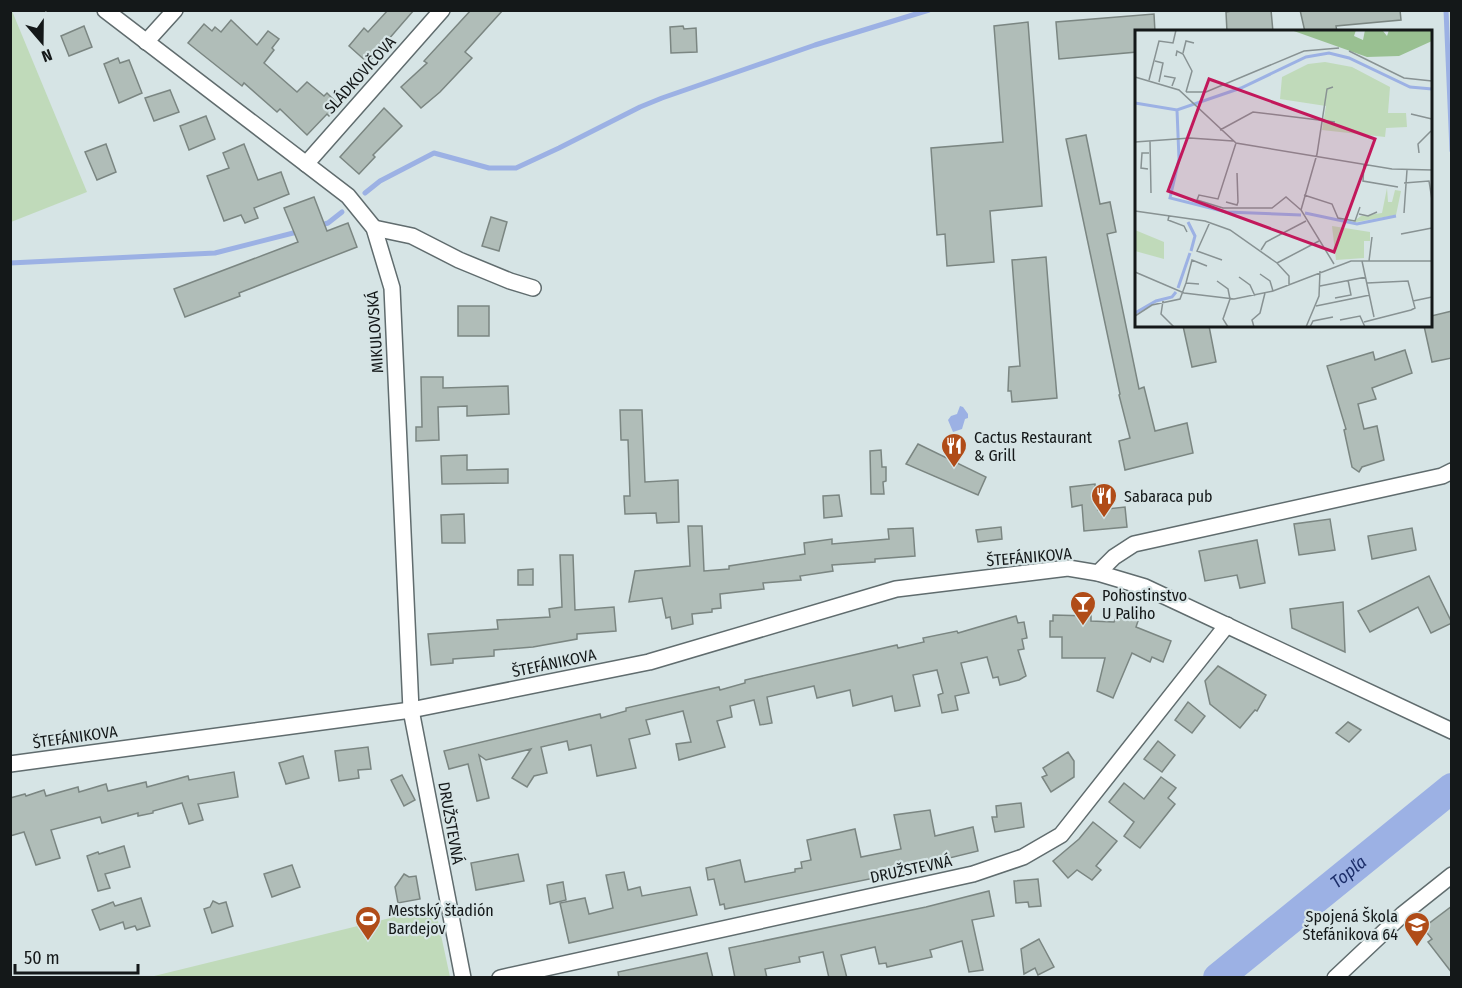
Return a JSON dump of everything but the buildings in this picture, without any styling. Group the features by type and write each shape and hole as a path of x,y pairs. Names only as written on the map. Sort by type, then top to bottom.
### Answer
{"street":[{"name":"MIKULOVSKÁ","path":"105,10 348,196 374,228 392,288 411,710"},
{"path":"146,42 175,10"},
{"name":"SLÁDKOVIČOVA","path":"306,164 442,10"},
{"path":"374,228 412,236 459,260 533,288"},
{"path":"1098,573 1114,557 1134,544 1442,476 1452,471"},
{"name":"ŠTEFÁNIKOVA","path":"10,764 411,710 649,662 896,589 1068,568 1098,573 1145,587 1452,731"},
{"name":"DRUŽSTEVNÁ","path":"500,978 973,874 1023,857 1061,835 1227,625"},
{"name":"DRUŽSTEVNÁ","path":"411,710 463,978"},
{"path":"1335,978 1403,914 1452,875"}],"green space":[{"path":"10,11 12,11 87,192 11,222"},
{"name":"Mestský štadión Bardejov","path":"435,907 450,977 150,977"}],"water":[{"path":"960,406 968,414 968,418 965,419 962,429 953,432 948,420 957,414"}],"waterway":[{"path":"365,193 380,181 434,153 489,168 516,168 662,98 815,45 929,10"},
{"path":"1446,10 1452,151"},
{"path":"318,226 328,223 342,212"},
{"path":"10,263 215,253 301,231"},
{"name":"Topľa","path":"1218,978 1452,788"}],"place":[{"name":"Cactus Restaurant & Grill","path":"954,469"},
{"name":"Sabaraca pub","path":"1104,519"},
{"name":"Pohostinstvo U Paliho","path":"1083,627"},
{"name":"Mestský štadión Bardejov","path":"368,942"},
{"name":"Spojená Škola Štefánikova 64","path":"1417,948"}]}
